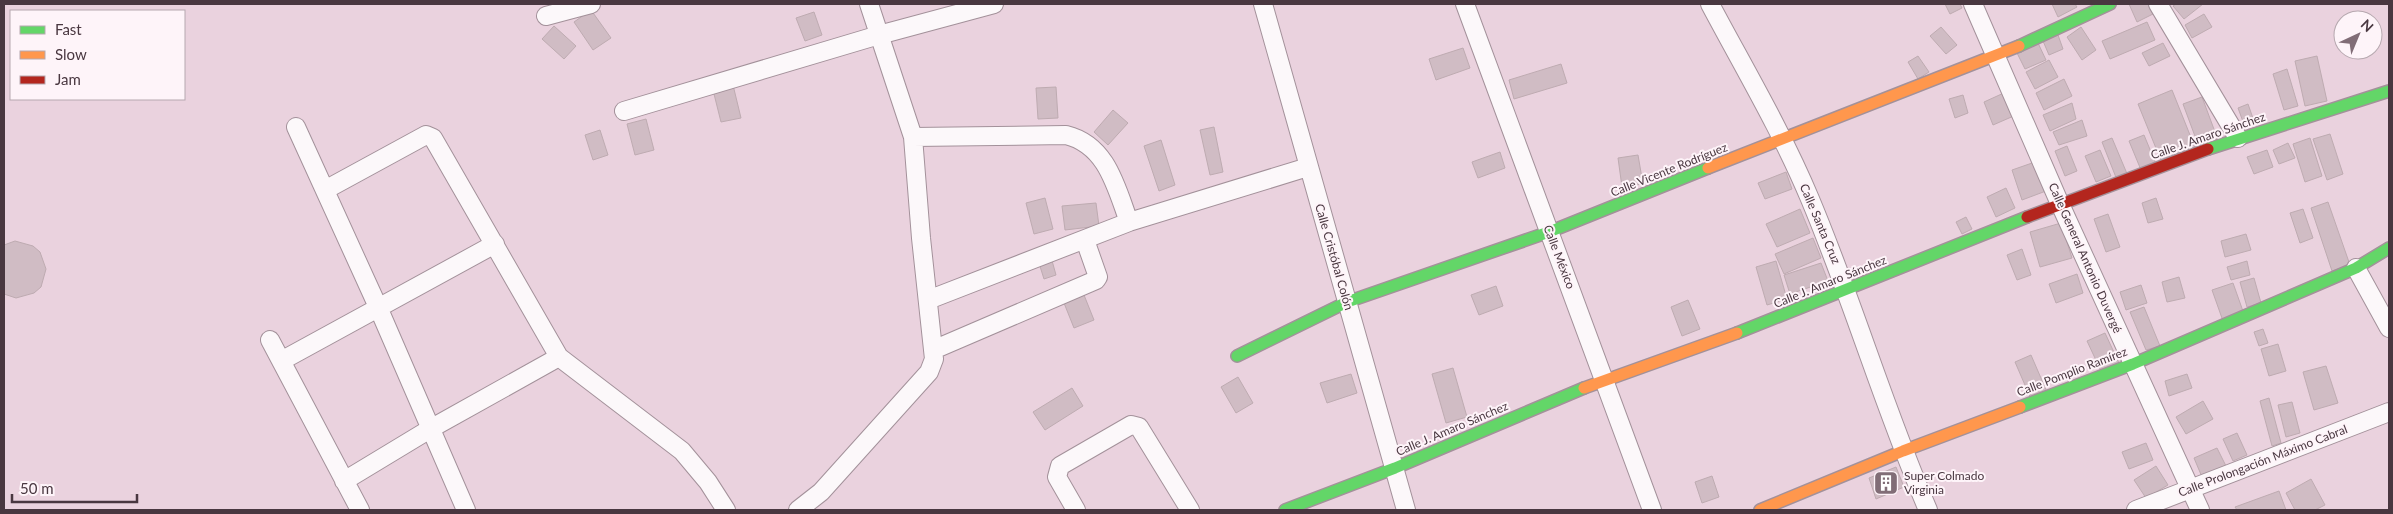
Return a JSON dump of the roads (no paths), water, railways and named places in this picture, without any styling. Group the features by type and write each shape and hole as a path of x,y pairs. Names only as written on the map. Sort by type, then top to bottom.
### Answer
{"street":[{"path":"546,16 591,4"},
{"path":"798,510 821,492 929,372 934,359 921,238 913,137 869,4"},
{"path":"624,111 879,35 994,4"},
{"name":"Calle Cristóbal Colón","path":"1263,4 1406,510"},
{"name":"Calle México","path":"1465,4 1652,510"},
{"name":"Calle Santa Cruz","path":"1710,4 1782,138 1809,197 1847,291 1902,451 1928,510"},
{"name":"Calle General Antonio Duvergé","path":"1973,4 2060,204 2200,510"},
{"name":"Calle Vicente Rodríguez","path":"1237,356 1347,302 1549,232 1782,138 1997,56 2110,4"},
{"path":"2158,4 2238,138"},
{"name":"Calle J. Amaro Sánchez","path":"1285,510 1395,468 1604,380 1732,335 1847,291 2060,204 2238,138 2389,91"},
{"path":"296,127 378,307 466,510"},
{"path":"326,190 426,135 434,138 559,357 682,451 708,482 726,510"},
{"path":"913,137 1074,137 1093,150 1108,167 1128,222"},
{"path":"928,300 1128,222 1308,167"},
{"path":"933,350 1096,280 1098,277 1085,240"},
{"path":"281,361 494,244"},
{"name":"Calle Pomplio Ramírez","path":"1760,510 1902,451 2132,364 2356,268 2389,248"},
{"path":"2356,268 2389,328"},
{"path":"270,340 360,510"},
{"path":"344,481 430,429 559,357"},
{"name":"Calle Prolongación Máximo Cabral","path":"2136,510 2389,412"},
{"path":"1076,510 1058,477 1060,466 1131,425 1139,427 1190,510"}],"place":[{"name":"Super Colmado Virginia","path":"1886,483"}]}
